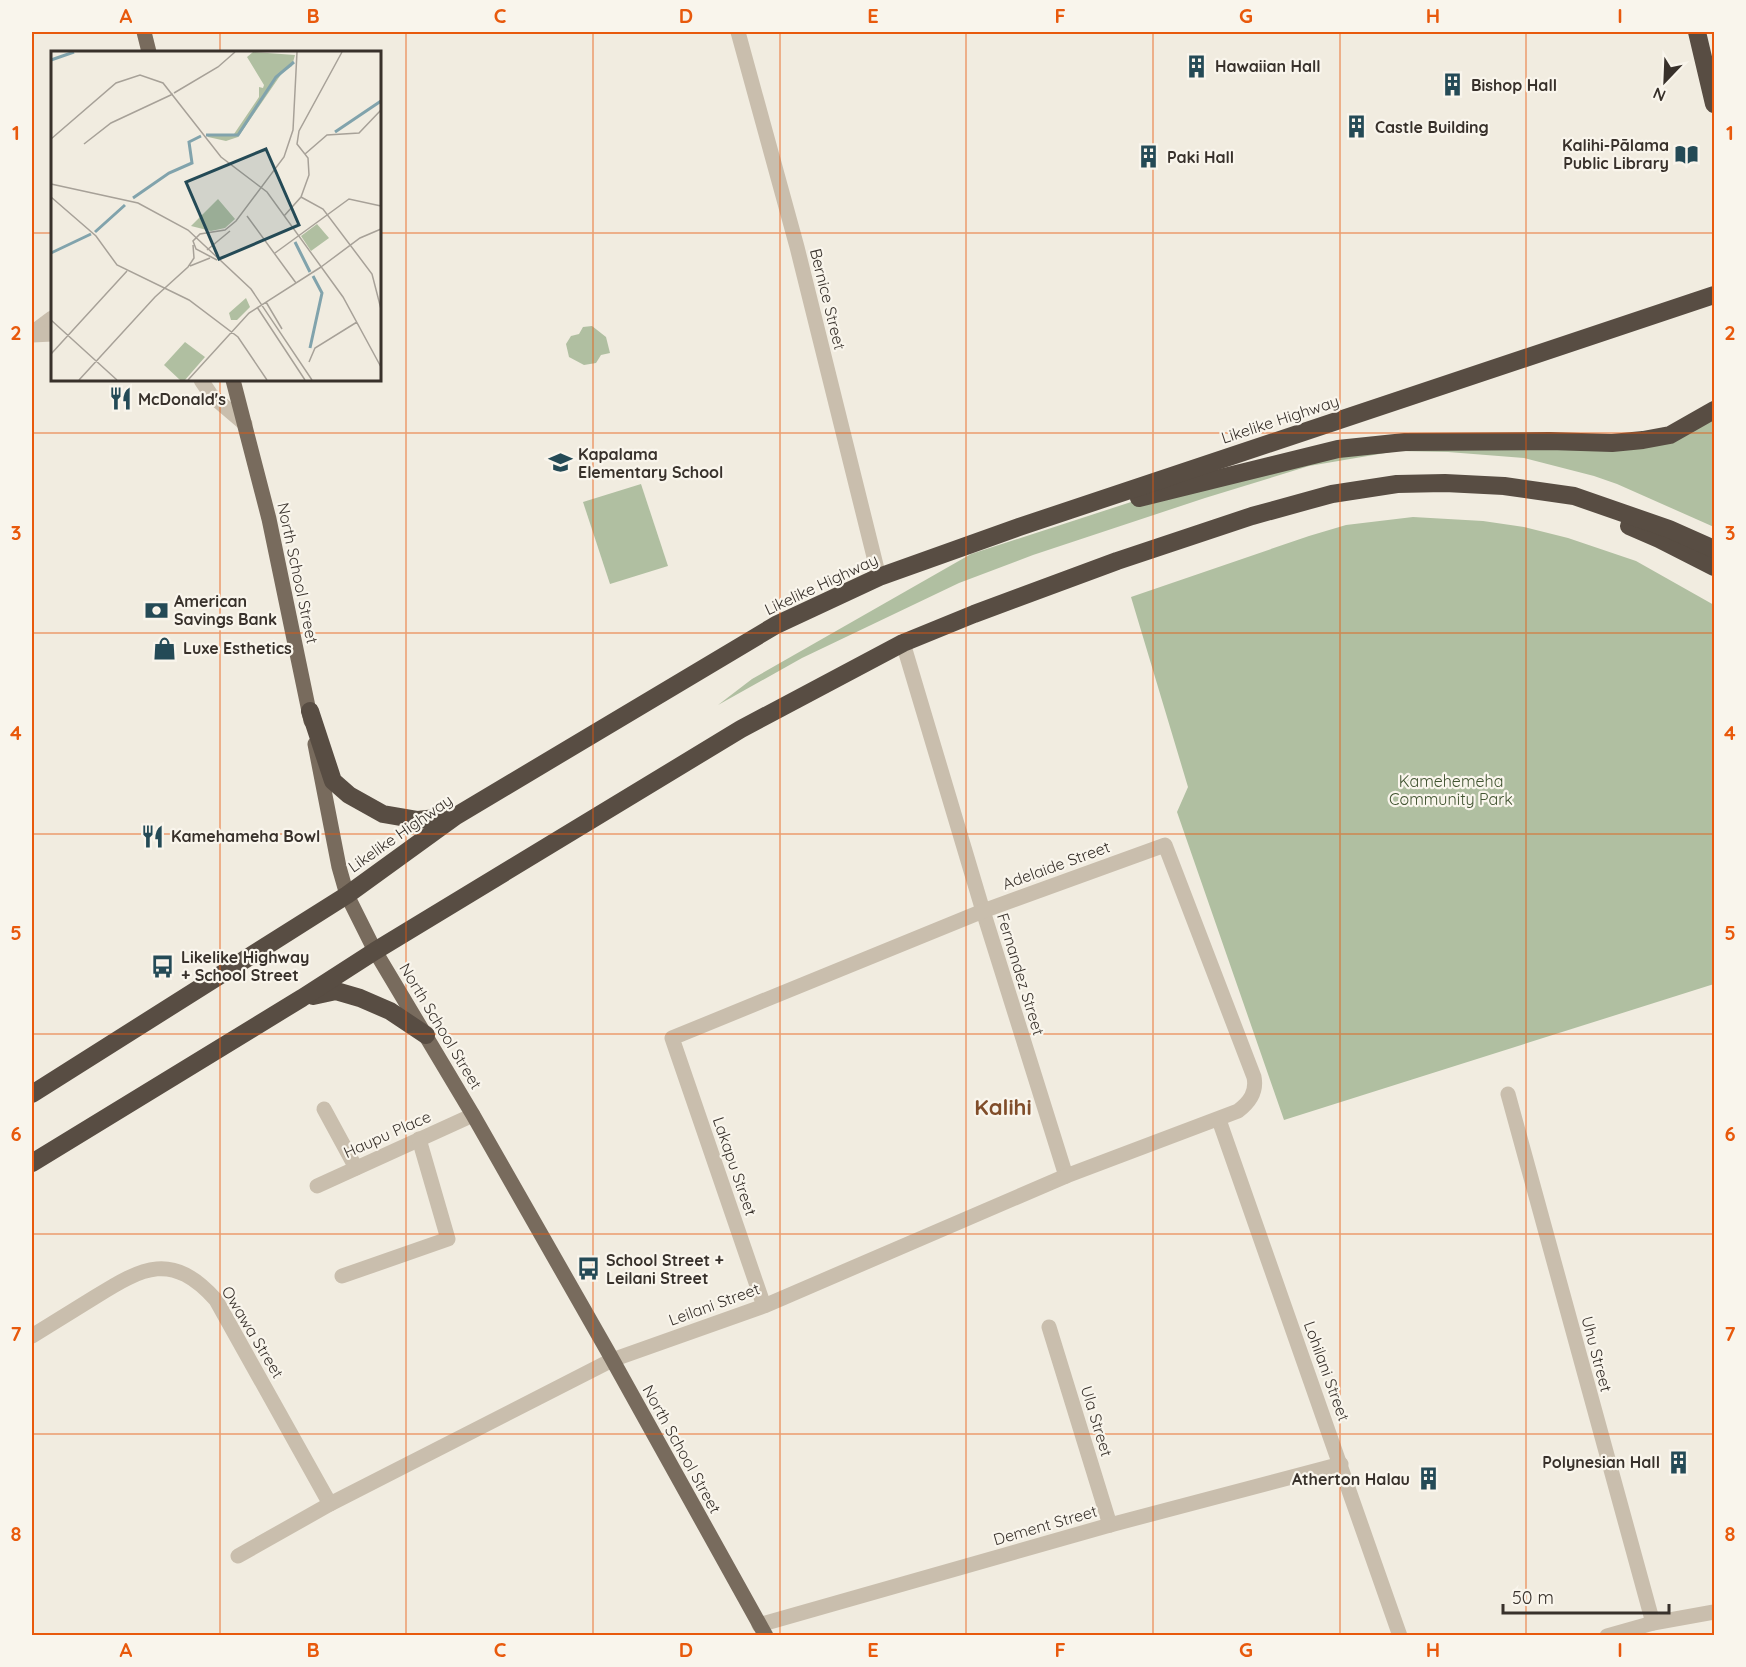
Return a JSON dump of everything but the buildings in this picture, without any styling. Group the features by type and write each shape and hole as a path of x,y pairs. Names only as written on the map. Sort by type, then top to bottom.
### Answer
{"highway":[{"path":"1697,32 1714,104"},
{"name":"Likelike Highway","path":"32,1094 347,895 456,816 776,625 879,577 1019,526 1714,295"},
{"path":"1019,526 1338,449 1405,442 1644,440 1670,435 1714,410"},
{"path":"32,1163 687,760 751,724 903,643 1117,561 1252,516 1332,494 1396,484 1445,483 1504,486 1574,496 1670,528 1714,549"},
{"path":"1504,486 1562,499 1659,539 1714,567"},
{"path":"310,711 333,780 349,795 383,814 418,820 456,816"},
{"path":"302,998 336,991 360,998 390,1011 426,1035"}],"main road":[{"path":"144,32 149,51"},
{"name":"North School Street","path":"233,381 269,519 310,711 335,855 347,895 375,951 473,1115 762,1630"}],"street":[{"name":"Bernice Street","path":"738,32 797,247 879,577"},
{"path":"32,334 51,319"},
{"path":"32,334 51,328"},
{"path":"32,334 51,334"},
{"path":"202,381 211,395 245,424"},
{"name":"Fernandez Street","path":"903,643 983,911 1066,1176"},
{"name":"Adelaide Street","path":"672,1038 983,911 1165,845 1254,1077 1254,1092 1245,1106 1219,1120"},
{"name":"Lakapu Street","path":"672,1038 764,1306"},
{"name":"Uhu Street","path":"1508,1094 1653,1623"},
{"path":"324,1109 356,1168"},
{"name":"Haupu Place","path":"316,1186 473,1115"},
{"name":"Leilani Street","path":"238,1556 330,1504 612,1360 764,1306 1066,1176 1219,1120"},
{"name":"Lohilani Street","path":"1219,1120 1400,1635"},
{"path":"342,1276 448,1239 419,1139"},
{"name":"Owawa Street","path":"32,1336 128,1276 148,1270 169,1269 191,1277 216,1300 330,1504"},
{"name":"Ula Street","path":"1049,1327 1110,1525"},
{"name":"Dement Street","path":"762,1630 1110,1525 1341,1464"},
{"path":"1606,1635 1653,1623 1714,1612"}],"green space":[{"path":"592,326 606,337 610,353 601,355 596,363 584,365 569,357 566,344 571,336 579,334 583,327"},
{"path":"1714,405 1714,527 1617,484 1524,458 1448,452 1397,451 1309,466 1033,555 959,583 802,658 718,705 752,679 971,554 1202,479 1330,446 1660,433"},
{"path":"641,484 668,566 610,584 583,502"},
{"name":"Kamehemeha Community Park","path":"1413,517 1483,521 1524,527 1568,538 1636,561 1714,605 1714,984 1284,1120 1177,812 1188,787 1131,597 1346,525"}],"place":[{"name":"Hawaiian Hall","path":"1197,66"},
{"name":"Bishop Hall","path":"1453,85"},
{"name":"Castle Building","path":"1357,127"},
{"name":"Kalihi-Pālama Public Library","path":"1687,154"},
{"name":"Paki Hall","path":"1149,157"},
{"name":"McDonald's","path":"120,399"},
{"name":"Kapalama Elementary School","path":"560,463"},
{"name":"American Savings Bank","path":"156,610"},
{"name":"Luxe Esthetics","path":"165,648"},
{"name":"Kamehameha Bowl","path":"153,836"},
{"name":"Likelike Highway + School Street","path":"163,966"},
{"name":"School Street + Leilani Street","path":"588,1269"},
{"name":"Polynesian Hall","path":"1678,1462"},
{"name":"Atherton Halau","path":"1428,1479"}],"district":[{"name":"Kalihi","path":"1003,1107"}]}
